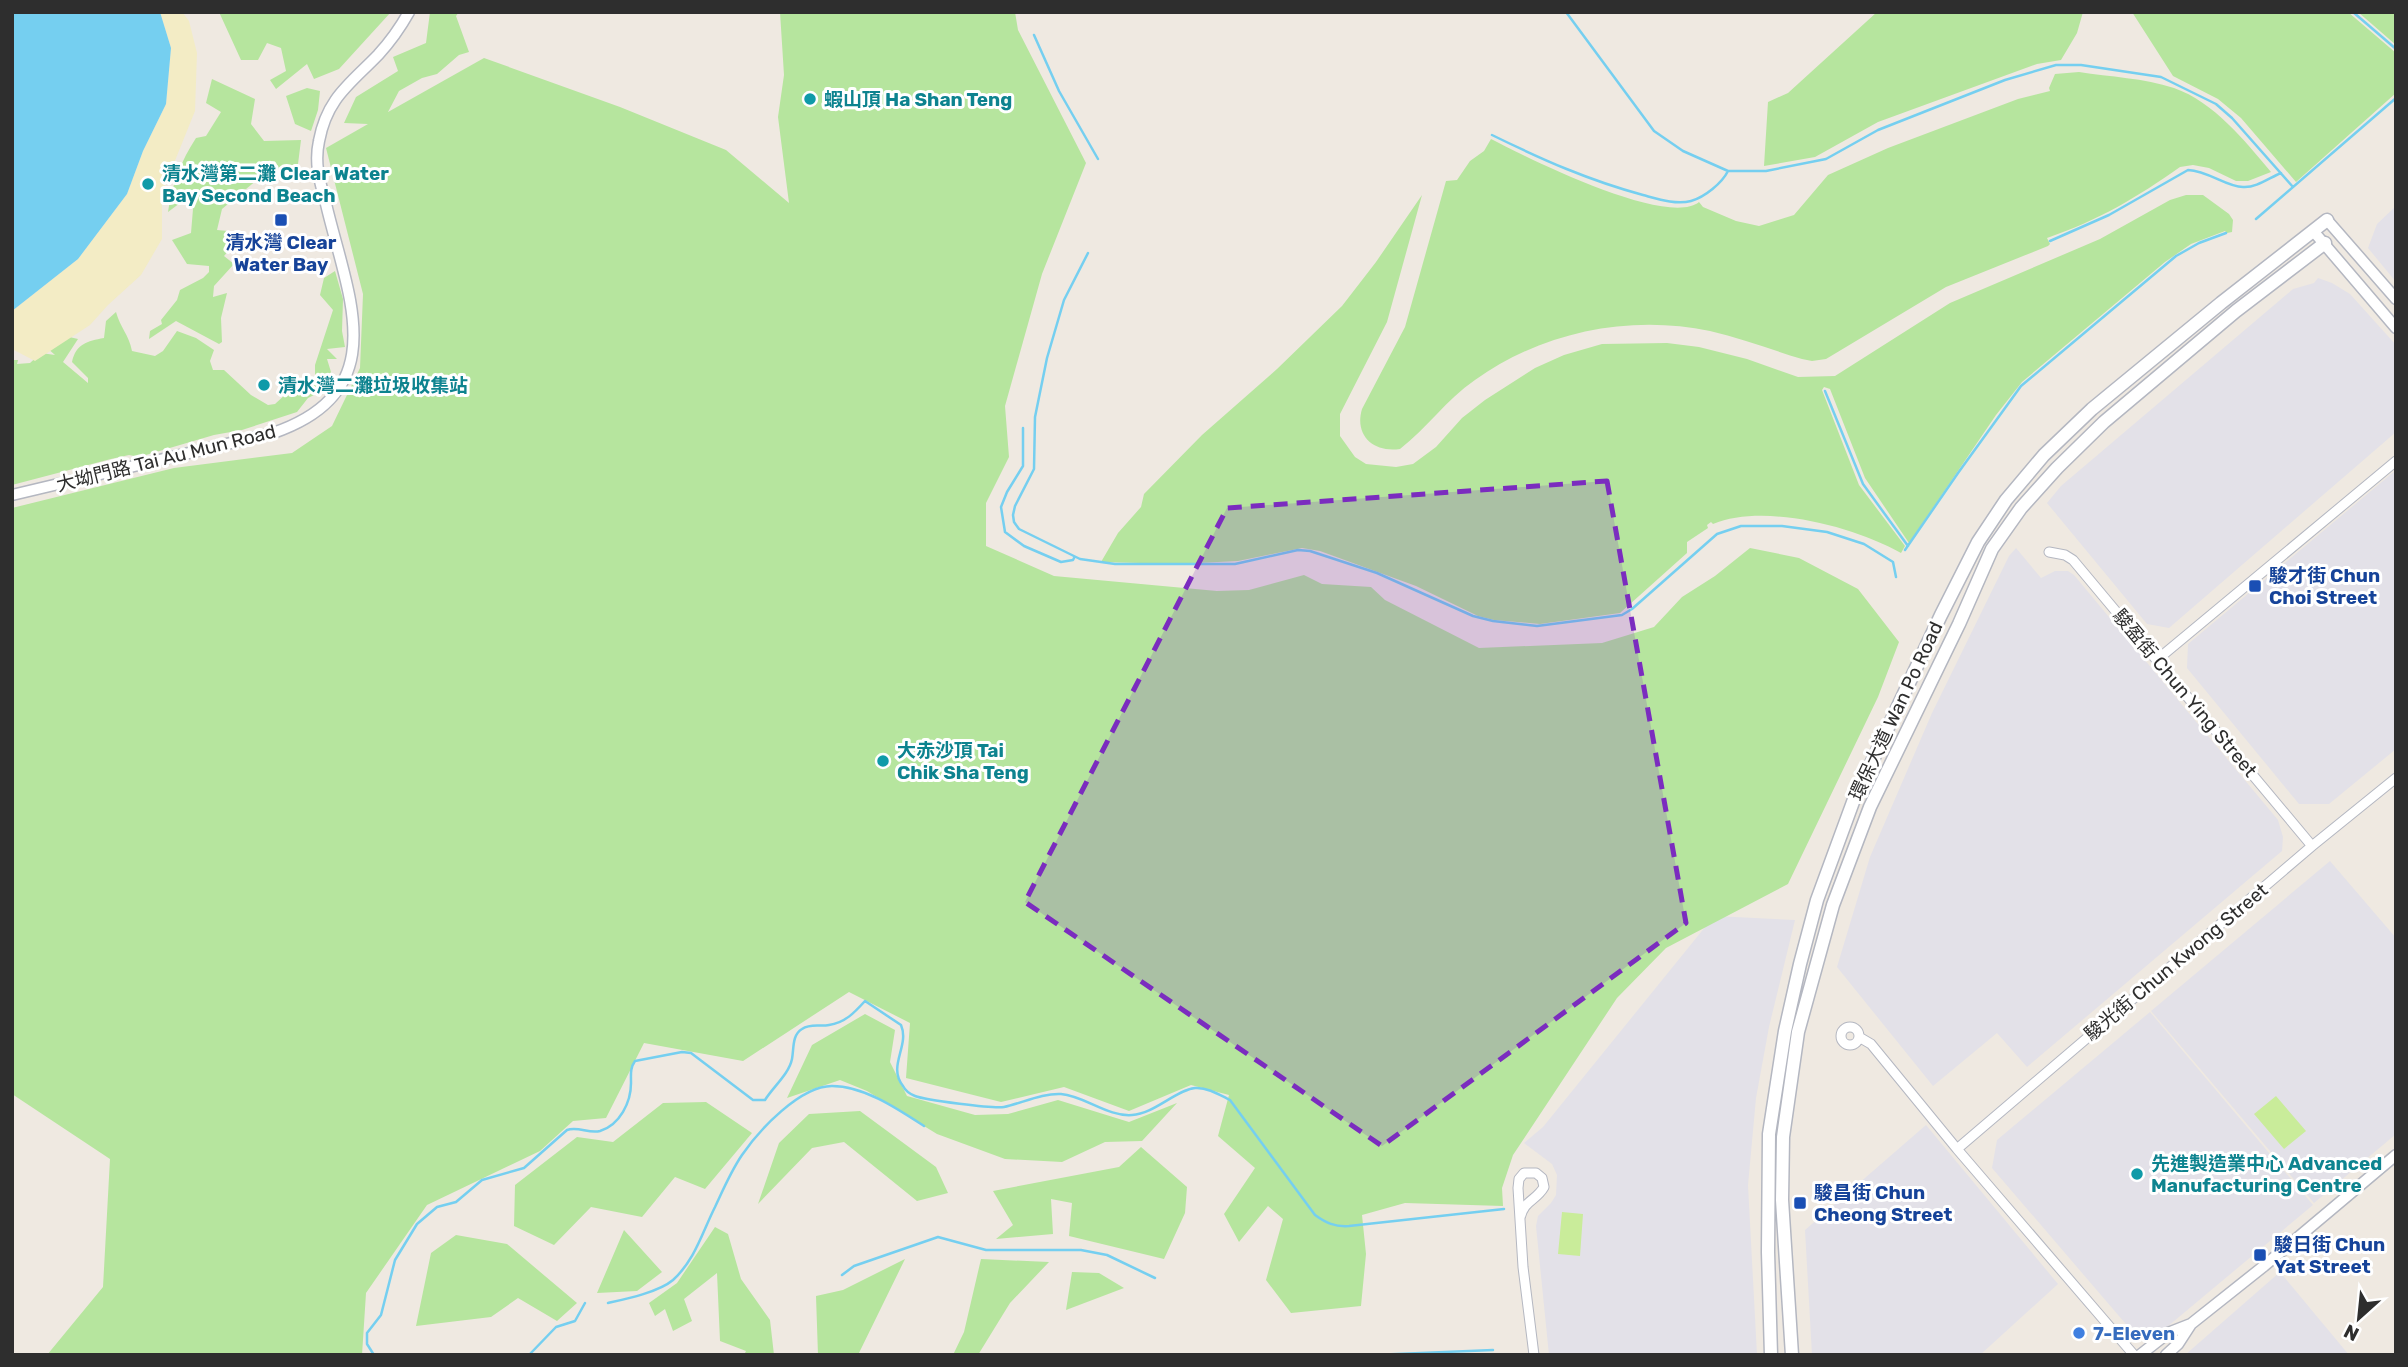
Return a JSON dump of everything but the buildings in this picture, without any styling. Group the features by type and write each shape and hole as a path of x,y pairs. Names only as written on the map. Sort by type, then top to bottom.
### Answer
{"main road":[{"name":"環保大道 Wan Po Road","path":"1771,1355 1769,1134 1785,1031 1800,964 1817,900 1853,802 1941,615 1978,542 2006,500 2043,455 2092,409 2327,220"},
{"name":"環保大道 Wan Po Road","path":"1792,1355 1782,1200 1783,1137 1798,1032 1833,905 1870,807 1959,624 1992,549 2021,508 2104,422 2236,311 2325,243"}],"street":[{"name":"大坳門路 Tai Au Mun Road","path":"12,495 261,437 295,425 320,410 342,385 349,371 352,355 353,320 316,165 319,141 325,118 337,96 397,33 409,12"},
{"path":"2327,220 2396,299"},
{"path":"2314,232 2396,328"},
{"path":"2158,659 2396,461"},
{"name":"駿盈街 Chun Ying Street","path":"2049,552 2065,555 2073,560 2312,846"},
{"name":"駿光街 Chun Kwong Street","path":"1957,1149 2312,846 2396,778"},
{"path":"1859,1037 1871,1044 1957,1149 2134,1355"},
{"path":"2140,1355 2168,1333 2191,1324 2396,1155"},
{"path":"1520,1217 1525,1204 1539,1195 1544,1187 1542,1178 1532,1172 1524,1173 1519,1179 1520,1217 1523,1266 1534,1355"},
{"path":"2166,1355 2178,1344 2191,1324"}],"highlighted area":[{"path":"1607,481 1686,923 1382,1146 1025,902 1227,508"}],"shaded area":[{"path":"2396,206 2396,282 2368,248 2377,224"},
{"path":"2318,278 2350,294 2396,345 2396,432 2169,628 2147,624 2047,503 2061,486 2293,289 2314,283"},
{"path":"2396,470 2396,749 2329,804 2299,804 2187,668 2188,644"},
{"path":"2016,548 2041,578 2055,571 2068,571 2074,575 2278,820 2283,837 2282,851 2027,1067 1997,1033 1933,1086 1837,967 1870,857 1932,713 2009,556"},
{"path":"2330,861 2396,938 2396,1134 2314,1203 2151,1011"},
{"path":"1714,916 1795,920 1769,1027 1756,1098 1748,1185 1757,1355 1549,1355 1536,1226 1538,1216 1556,1195 1557,1175 1552,1164 1524,1143 1543,1127"},
{"name":"先進製造業中心 Advanced Manufacturing Centre","path":"2150,1012 2313,1205 2155,1337 2137,1337 1992,1168 1997,1140"},
{"path":"1926,1125 2058,1284 1980,1355 1812,1355 1805,1230"},
{"path":"2280,1272 2349,1355 2185,1355"}],"green space":[{"path":"219,12 391,12 339,69 314,79 307,64 276,89 270,80 286,71 281,48 267,43 258,60 241,60"},
{"path":"430,12 459,12 456,16 469,52 459,55 437,74 422,78 399,91 388,112 484,58 620,107 726,150 789,203 778,117 784,75 780,12 1015,12 1018,30 1086,163 1042,274 1005,406 1009,457 986,503 986,546 1054,576 1217,591 1249,590 1304,575 1322,584 1371,587 1385,600 1479,648 1602,643 1654,627 1682,597 1715,576 1750,548 1799,558 1858,589 1899,642 1878,697 1788,884 1666,948 1617,998 1513,1155 1502,1188 1503,1206 1405,1203 1362,1215 1366,1254 1361,1306 1291,1313 1266,1280 1283,1219 1268,1206 1239,1242 1224,1214 1255,1168 1218,1136 1229,1095 1191,1085 1129,1111 1064,1087 1001,1102 906,1078 910,1023 849,992 743,1061 644,1043 606,1118 573,1121 540,1151 427,1205 366,1293 362,1355 47,1355 103,1287 110,1159 12,1094 12,508 174,468 292,453 332,426 360,368 363,294 326,148 368,124 344,123 356,97 398,71 393,57 426,43"},
{"path":"1877,12 2083,12 2077,33 2061,60 2037,64 1878,122 1815,157 1764,166 1768,102 1788,93"},
{"path":"2132,12 2348,12 2396,53 2396,93 2296,182 2241,118 2218,99 2173,76"},
{"path":"2358,12 2396,12 2396,45"},
{"path":"2079,72 2151,82 2189,94 2228,124 2271,172 2248,181 2236,181 2209,168 2193,165 2180,167 2116,207 2084,224 2047,238 2050,244 2048,246 1946,287 1826,359 1802,359 1722,334 1679,326 1618,326 1587,331 1557,339 1501,363 1465,388 1400,449 1391,450 1374,445 1364,435 1360,419 1362,409 1405,327 1446,181 1457,180 1470,161 1484,151 1491,139 1564,174 1628,198 1658,206 1682,207 1699,202 1703,207 1736,221 1759,226 1794,215 1828,175 1888,148 2018,99 2050,91 2055,74"},
{"path":"212,79 255,99 251,124 264,141 301,140 298,164 270,169 222,209 217,230 228,231 233,246 224,256 234,264 214,286 213,297 227,293 221,318 222,342 219,344 176,321 149,339 150,331 162,324 161,320 177,300 180,290 209,272 209,266 187,264 172,240 191,233 193,209 184,200 168,212 175,182 186,155 196,138 206,136 221,112 206,103"},
{"path":"307,88 320,91 318,110 311,131 295,124 286,96"},
{"path":"1422,195 1387,322 1340,414 1340,436 1355,457 1366,464 1396,467 1413,464 1436,447 1462,418 1535,368 1564,355 1602,344 1667,343 1699,347 1747,359 1798,377 1835,376 1950,303 2100,239 2170,200 2186,195 2203,195 2233,220 2232,232 2225,231 2191,244 2165,262 2022,382 1996,415 1909,543 1865,478 1830,389 1824,387 1822,390 1859,485 1905,546 1901,553 1859,534 1808,520 1757,516 1734,518 1713,524 1711,522 1707,525 1708,528 1687,542 1687,553 1620,613 1540,624 1478,616 1416,586 1320,551 1302,548 1238,561 1178,564 1101,562 1118,533 1141,507 1144,494 1202,435 1277,369 1342,306"},
{"path":"335,271 343,299 342,331 345,347 327,349 337,359 327,359 331,372 322,391 308,398 297,412 242,430 214,435 139,457 129,455 12,485 12,360 18,360 17,364 30,363 41,353 55,355 46,347 65,336 78,339 63,362 88,383 88,378 72,362 74,356 83,344 104,338 106,321 116,312 132,351 155,356 163,351 177,331 196,338 214,350 210,361 213,370 224,370 251,395 268,405 275,404 288,392 315,385 315,365 333,310 320,295 324,278"},
{"path":"865,1014 895,1030 890,1062 907,1096 975,1115 1008,1114 1058,1100 1129,1122 1177,1103 1142,1141 1105,1142 1062,1162 1005,1159 937,1134 867,1091 840,1080 787,1098 812,1045"},
{"path":"2276,1096 2306,1131 2284,1149 2254,1114"},
{"path":"706,1102 752,1133 705,1189 675,1177 642,1217 591,1207 554,1245 514,1226 515,1185 577,1137 613,1142 663,1103"},
{"path":"860,1111 936,1167 948,1193 917,1201 844,1142 812,1148 758,1204 779,1143 809,1114"},
{"path":"1141,1147 1187,1187 1185,1213 1164,1259 1069,1236 1072,1203 1051,1199 1053,1234 996,1239 1013,1225 993,1191 1119,1167"},
{"path":"1562,1212 1583,1214 1580,1256 1558,1254"},
{"path":"715,1227 728,1234 741,1279 770,1320 774,1355 744,1355 746,1351 720,1341 717,1273 684,1299 692,1321 673,1331 665,1309 655,1316 649,1303 677,1283"},
{"path":"624,1230 662,1272 637,1291 597,1293"},
{"path":"456,1235 507,1244 577,1303 557,1321 518,1298 491,1317 416,1326 431,1253"},
{"path":"905,1259 858,1355 818,1355 816,1296 843,1290"},
{"path":"981,1259 1049,1262 1010,1303 978,1355 953,1355 964,1332"},
{"path":"1072,1272 1099,1273 1124,1288 1066,1310"}],"sand":[{"name":"清水灣第二灘 Clear Water Bay Second Beach","path":"160,12 182,12 189,21 197,53 195,111 162,193 162,239 141,275 90,325 35,361 12,349 12,311 78,259 127,194 143,151 166,104 171,48"}],"water":[{"path":"12,12 160,12 171,48 166,104 143,151 127,194 78,259 12,311"}],"waterway":[{"path":"1566,12 1654,131 1683,151 1728,171 1766,171 1826,159 1878,130 2005,80 2056,65 2081,65 2161,77 2216,104 2232,118 2293,187"},
{"path":"2353,12 2396,49"},
{"path":"1034,35 1059,91 1098,159"},
{"path":"2256,219 2396,98"},
{"path":"1492,135 1584,176 1667,201 1685,202 1696,199 1717,185 1728,171"},
{"path":"2050,241 2109,215 2188,170 2243,187 2258,184 2281,173"},
{"path":"1905,550 2021,386 2176,256 2199,243 2226,233"},
{"path":"1088,253 1064,300 1047,358 1035,417 1034,469 1013,515 1019,529 1080,559 1115,564 1235,564 1298,550 1310,551 1377,573 1473,616 1537,626 1622,615 1717,534 1741,526 1782,526 1827,532 1864,544 1893,562 1896,577"},
{"path":"1825,391 1863,484 1908,546"},
{"path":"1023,428 1023,466 1001,507 1005,532 1024,546 1061,562 1074,558"},
{"path":"374,1355 367,1344 367,1333 381,1315 395,1260 417,1224 437,1207 456,1202 482,1180 524,1168 567,1130 596,1132 613,1124 626,1105 635,1061 682,1052 691,1053 753,1100 765,1100 790,1065 795,1038 802,1029 840,1022 865,1001 901,1025 903,1041 897,1071 904,1087 915,1096 945,1102 1004,1107 1047,1095 1061,1094 1079,1098 1114,1113 1132,1115 1148,1111 1188,1090 1204,1089 1230,1100 1315,1215 1331,1224 1349,1226 1504,1209"},
{"path":"608,1303 659,1288 681,1272 697,1246 742,1155 781,1111 807,1093 832,1086 856,1090 880,1100 924,1126"},
{"path":"842,1275 854,1266 938,1237 986,1250 1081,1250 1107,1255 1155,1278"},
{"path":"529,1355 556,1327 575,1321 585,1303"},
{"path":"1373,1355 1493,1350"}],"place":[{"name":"蝦山頂 Ha Shan Teng","path":"810,99"},
{"name":"清水灣第二灘 Clear Water Bay Second Beach","path":"148,184"},
{"name":"清水灣 Clear Water Bay","path":"281,220"},
{"name":"清水灣二灘垃圾收集站","path":"264,385"},
{"name":"駿才街 Chun Choi Street","path":"2255,586"},
{"name":"大赤沙頂 Tai Chik Sha Teng","path":"883,761"},
{"name":"先進製造業中心 Advanced Manufacturing Centre","path":"2137,1174"},
{"name":"駿昌街 Chun Cheong Street","path":"1800,1203"},
{"name":"駿日街 Chun Yat Street","path":"2260,1255"},
{"name":"7-Eleven","path":"2079,1333"}]}
